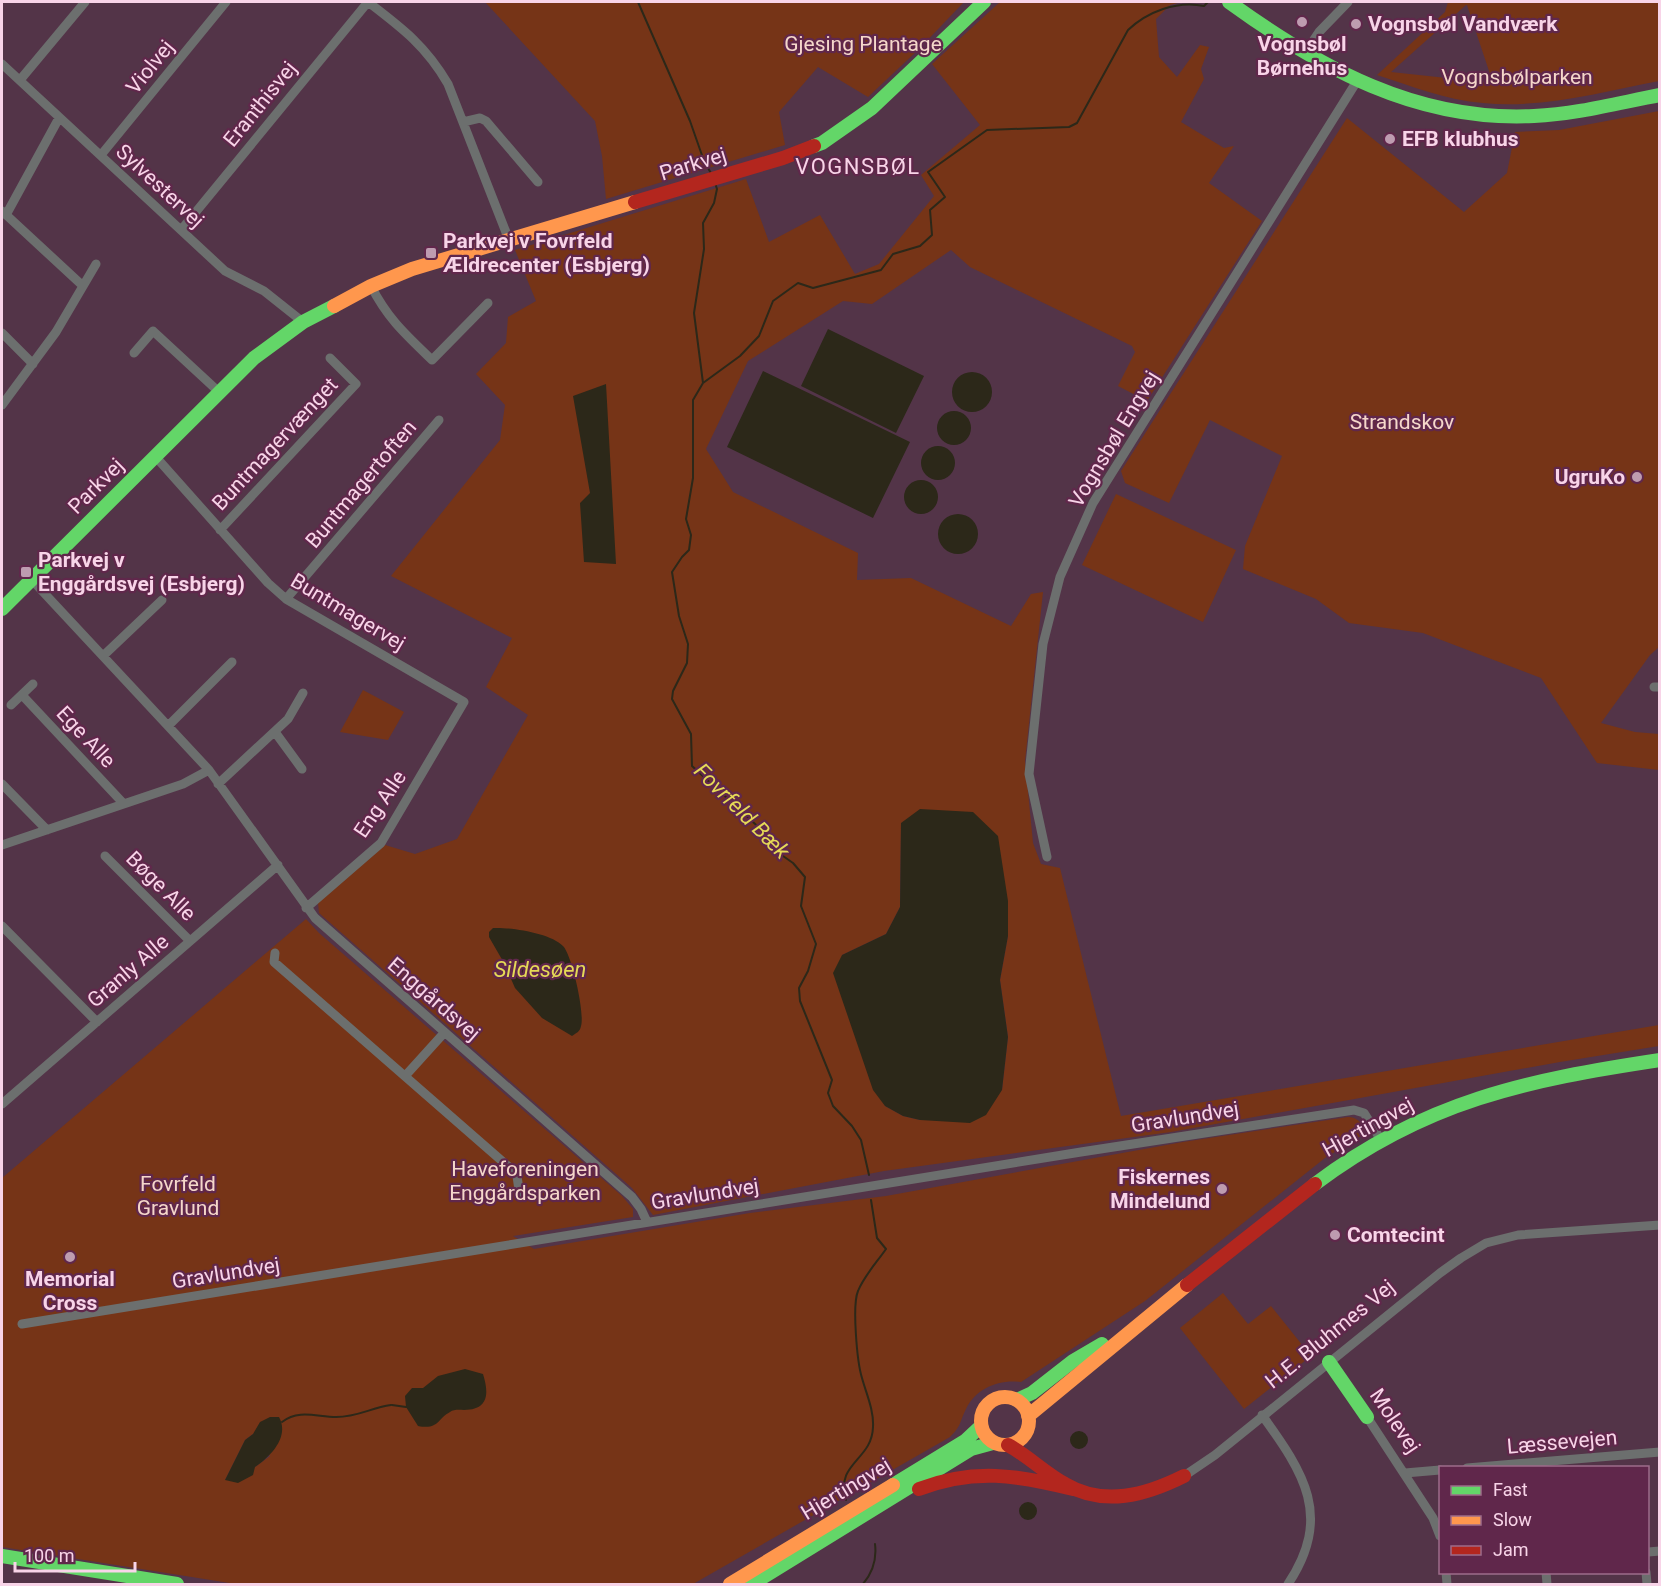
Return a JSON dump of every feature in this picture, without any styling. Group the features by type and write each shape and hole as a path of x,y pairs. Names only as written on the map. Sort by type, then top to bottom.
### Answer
{"main road":[{"name":"Parkvej","path":"2,609 254,358 303,322 370,286 412,269 725,176 822,143 848,127 872,108 984,2"},
{"path":"1229,2 1305,53 1380,92 1416,104 1492,116 1546,115 1659,95"},
{"name":"Hjertingvej","path":"1028,1416 1140,1322 1317,1181 1380,1140 1416,1122 1516,1086 1659,1060"},
{"name":"Hjertingvej","path":"1017,1400 1032,1393 1073,1361 1140,1322"},
{"name":"Molevej","path":"1329,1362 1367,1417"},
{"path":"1002,1397 1017,1400 1028,1416 1026,1433 1015,1443 1008,1445 993,1443 983,1432 981,1426 983,1410 988,1404 1002,1397"},
{"name":"Hjertingvej","path":"730,1584 965,1441 981,1426"},
{"name":"H.E. Bluhmes Vej","path":"1026,1433 1030,1446 1044,1468"},
{"name":"Hjertingvej","path":"752,1584 971,1449 993,1443"},
{"name":"H.E. Bluhmes Vej","path":"1008,1445 1073,1489 1099,1496 1142,1495 1184,1476"},
{"path":"841,1531 911,1493 931,1484 963,1475 988,1473 1016,1476 1073,1489"},
{"path":"2,1556 177,1584"}],"street":[{"path":"20,80 85,2"},
{"name":"Violvej","path":"101,155 226,2"},
{"path":"368,2 409,34 434,61 448,84 509,240"},
{"name":"Eranthisvej","path":"181,230 368,2"},
{"path":"1305,53 1319,32 1348,2"},
{"name":"Sylvestervej","path":"2,64 225,271 264,291 303,322"},
{"name":"Vognsbøl Engvej","path":"1047,857 1029,774 1042,644 1060,577 1093,503 1357,81"},
{"path":"59,118 4,213 83,286"},
{"path":"463,122 480,118 486,121 538,182"},
{"path":"2,405 56,332 96,264"},
{"path":"370,286 396,326 432,360 488,303"},
{"path":"134,353 153,331 219,392"},
{"path":"2,333 33,364"},
{"name":"Buntmagervænget","path":"220,530 356,384 330,358"},
{"name":"Buntmagertoften","path":"286,599 439,420"},
{"name":"Buntmagervej","path":"154,456 268,583 286,599 464,702"},
{"name":"Enggårdsvej","path":"32,580 209,770 315,918 444,1034 632,1197 647,1222"},
{"path":"103,656 162,600"},
{"path":"168,726 232,662"},
{"path":"11,705 33,684"},
{"path":"218,784 288,719 303,693"},
{"name":"Ege Alle","path":"22,695 123,803"},
{"name":"Eng Alle","path":"306,908 381,843 464,702"},
{"path":"275,732 302,769"},
{"path":"2,845 183,784 209,770"},
{"path":"2,784 47,830"},
{"name":"Bøge Alle","path":"105,856 190,941"},
{"name":"Granly Alle","path":"3,1100 278,865"},
{"path":"2,926 97,1022"},
{"path":"275,953 274,962 509,1167 517,1176 520,1197"},
{"path":"406,1075 444,1034"},
{"name":"Gravlundvej","path":"22,1324 1354,1110 1364,1113 1380,1140"},
{"name":"H.E. Bluhmes Vej","path":"1184,1476 1215,1455 1440,1273 1486,1243 1518,1235 1659,1225"},
{"path":"1262,1415 1290,1454 1308,1495 1310,1516 1308,1538 1302,1558 1288,1584"},
{"name":"Molevej","path":"1367,1417 1433,1518 1439,1533"},
{"name":"Læssevejen","path":"1480,1466 1659,1452"},
{"path":"1405,1473 1439,1470"}],"green space":[{"name":"Gjesing Plantage","path":"485,2 964,2 868,97 818,67 779,112 785,145 606,199 602,156 595,121"},
{"path":"1000,2 1181,2 1170,5 1156,19 1159,57 1177,77 1200,45 1209,47 1201,69 1204,79 1181,122 1224,148 1234,146 1209,183 1262,221 1147,401 1118,386 1135,352 1132,346 970,267 951,250 872,304 843,301 748,361 706,449 733,492 858,553 857,580 911,578 1011,626 1031,594 1043,592 1025,761 1033,843 1041,864 1060,868 1121,1116 1659,1025 1659,1046 1171,1132 884,1171 653,1215 632,1188 319,913 318,903 385,845 415,854 457,839 528,715 486,687 512,638 391,576 500,440 505,405 476,374 506,343 508,317 536,301 515,250 746,179 769,242 820,215 855,274 879,264 934,196 921,175 980,125 932,64","holes":["901,823 1008,936 1000,980 1008,1037 1002,1090 920,1120 903,1116 885,1106 842,955 886,934 900,907"]},
{"name":"Vognsbølparken","path":"1448,2 1659,2 1659,81 1550,102 1505,104 1456,99 1377,75 1445,12","holes":["1467,5 1493,83 1391,72"]},
{"name":"Strandskov","path":"1659,111 1659,647 1650,655 1601,723 1635,732 1659,734 1659,770 1597,763 1541,678 1423,633 1349,623 1316,599 1243,569 1245,546 1282,456 1210,420 1169,503 1125,483 1121,471 1347,118 1464,212 1507,173 1515,132 1559,130"},
{"path":"1116,494 1236,550 1203,622 1082,565"},
{"path":"363,690 404,712 388,740 340,732"},
{"path":"306,919 319,933 622,1196 633,1209 633,1217 513,1236 534,1249 750,1213 886,1196 1183,1142 1348,1117 1360,1122 1364,1130 1364,1134 1325,1158 1145,1301 1021,1382 1005,1382 982,1390 970,1402 958,1427 950,1437 693,1584 236,1584 2,1547 2,1178","holes":["253,1434 270,1456 255,1467 225,1480 245,1440"]},
{"path":"1223,1293 1248,1324 1271,1306 1311,1356 1244,1409 1180,1328"}],"water":[{"path":"828,329 924,376 896,433 801,386"},
{"path":"763,371 910,442 873,518 727,447"},
{"path":"972,372 980,373 986,378 991,384 991,400 986,406 980,411 972,412 964,411 958,406 953,400 952,392 953,384 958,378 964,373"},
{"path":"606,384 616,564 584,562 580,503 590,493 573,396"},
{"path":"954,411 966,416 971,428 966,440 954,445 942,440 937,428 942,416"},
{"path":"938,446 950,451 955,463 950,475 938,480 926,475 921,463 926,451"},
{"path":"921,480 933,485 938,497 933,509 921,514 909,509 904,497 909,485"},
{"path":"958,514 972,520 978,534 972,548 958,554 944,548 938,534 944,520"},
{"path":"920,809 973,812 998,836 1008,901 1008,936 1000,980 1008,1037 1002,1090 986,1115 970,1123 920,1120 903,1116 885,1106 873,1090 833,973 842,955 886,934 900,907 901,823"},
{"name":"Sildesøen","path":"493,928 540,934 563,946 574,972 579,998 582,1019 578,1032 572,1036 542,1018 515,988 489,937 489,932"},
{"path":"465,1369 483,1374 486,1394 483,1404 472,1409 452,1411 434,1425 418,1426 406,1407 405,1396 412,1388 423,1388 438,1376"},
{"path":"270,1417 279,1417 282,1424 277,1446 255,1467 253,1475 238,1483 225,1480 245,1440 253,1434 260,1422"},
{"path":"1079,1431 1085,1434 1088,1440 1085,1446 1079,1449 1073,1446 1070,1440 1073,1434"},
{"path":"1028,1502 1034,1505 1037,1511 1034,1517 1028,1520 1022,1517 1019,1511 1022,1505"}],"waterway":[{"path":"638,2 690,121 704,161 712,175"},
{"path":"703,383 740,356 759,336 773,301 798,283 813,288 881,270 893,254 920,246 932,235 930,210 945,197 928,172 987,130 1069,127 1077,123 1128,30 1144,18 1163,9 1183,5 1204,6 1208,2"},
{"name":"Fovrfeld Bæk","path":"715,183 717,189 714,203 703,223 704,249 694,313 703,383 693,400 693,478 686,519 691,535 689,550 672,572 679,616 688,644 687,663 673,691 672,699 691,734 692,766 765,833 773,849 793,863 805,877 801,906 816,944 808,971 799,988 800,1001 832,1080 828,1093 833,1106 852,1126 861,1140 869,1175"},
{"name":"Fovrfeld Bæk","path":"846,1500 845,1477 867,1447 873,1427 871,1408 860,1370 855,1320 858,1291 886,1249 877,1238 871,1200"},
{"path":"282,1422 302,1415 351,1416 391,1405"},
{"path":"392,1405 406,1407"},
{"name":"Fovrfeld Bæk","path":"863,1584 874,1566 875,1544"}],"traffic: fast":[{"path":"814,146 822,143 872,108 984,2"},
{"path":"1229,2 1263,26 1335,69 1410,100 1450,110 1491,116 1550,115 1660,95"},
{"path":"2,609 254,358 303,322 334,306"},
{"path":"1315,1184 1397,1132 1479,1098 1565,1076 1660,1060"},
{"path":"1017,1400 1032,1393 1073,1361 1102,1344"},
{"path":"1329,1362 1367,1417"},
{"path":"893,1485 965,1441 981,1426"},
{"path":"752,1584 971,1449 993,1443"},
{"path":"2,1556 177,1584"}],"traffic: slow":[{"path":"334,306 371,286 412,269 635,202"},
{"path":"1028,1416 1187,1285"},
{"path":"1000,1397 1010,1397 1022,1404 1029,1416 1029,1421 1029,1426 1022,1438 1010,1445 1000,1445 985,1434 981,1426 981,1416 992,1401 1000,1397"},
{"path":"730,1584 893,1485"}],"traffic: jam":[{"path":"635,202 783,158 814,146"},
{"path":"1187,1285 1315,1184"},
{"path":"1008,1445 1065,1484 1095,1495 1110,1497 1140,1493 1184,1476"},
{"path":"919,1489 939,1482 977,1476 1014,1477 1073,1489"}],"place":[{"name":"Vognsbøl Børnehus","path":"1302,22"},
{"name":"Vognsbøl Vandværk","path":"1356,24"},
{"name":"EFB klubhus","path":"1390,139"},
{"name":"Parkvej v Fovrfeld Ældrecenter (Esbjerg)","path":"431,253"},
{"name":"UgruKo","path":"1637,477"},
{"name":"Parkvej v Enggårdsvej (Esbjerg)","path":"26,572"},
{"name":"Fiskernes Mindelund","path":"1222,1189"},
{"name":"Comtecint","path":"1335,1235"},
{"name":"Memorial Cross","path":"70,1257"}],"district":[{"name":"VOGNSBØL","path":"858,166"}],"park label":[{"name":"Haveforeningen Enggårdsparken","path":"525,1181"},
{"name":"Fovrfeld Gravlund","path":"178,1196"}]}
